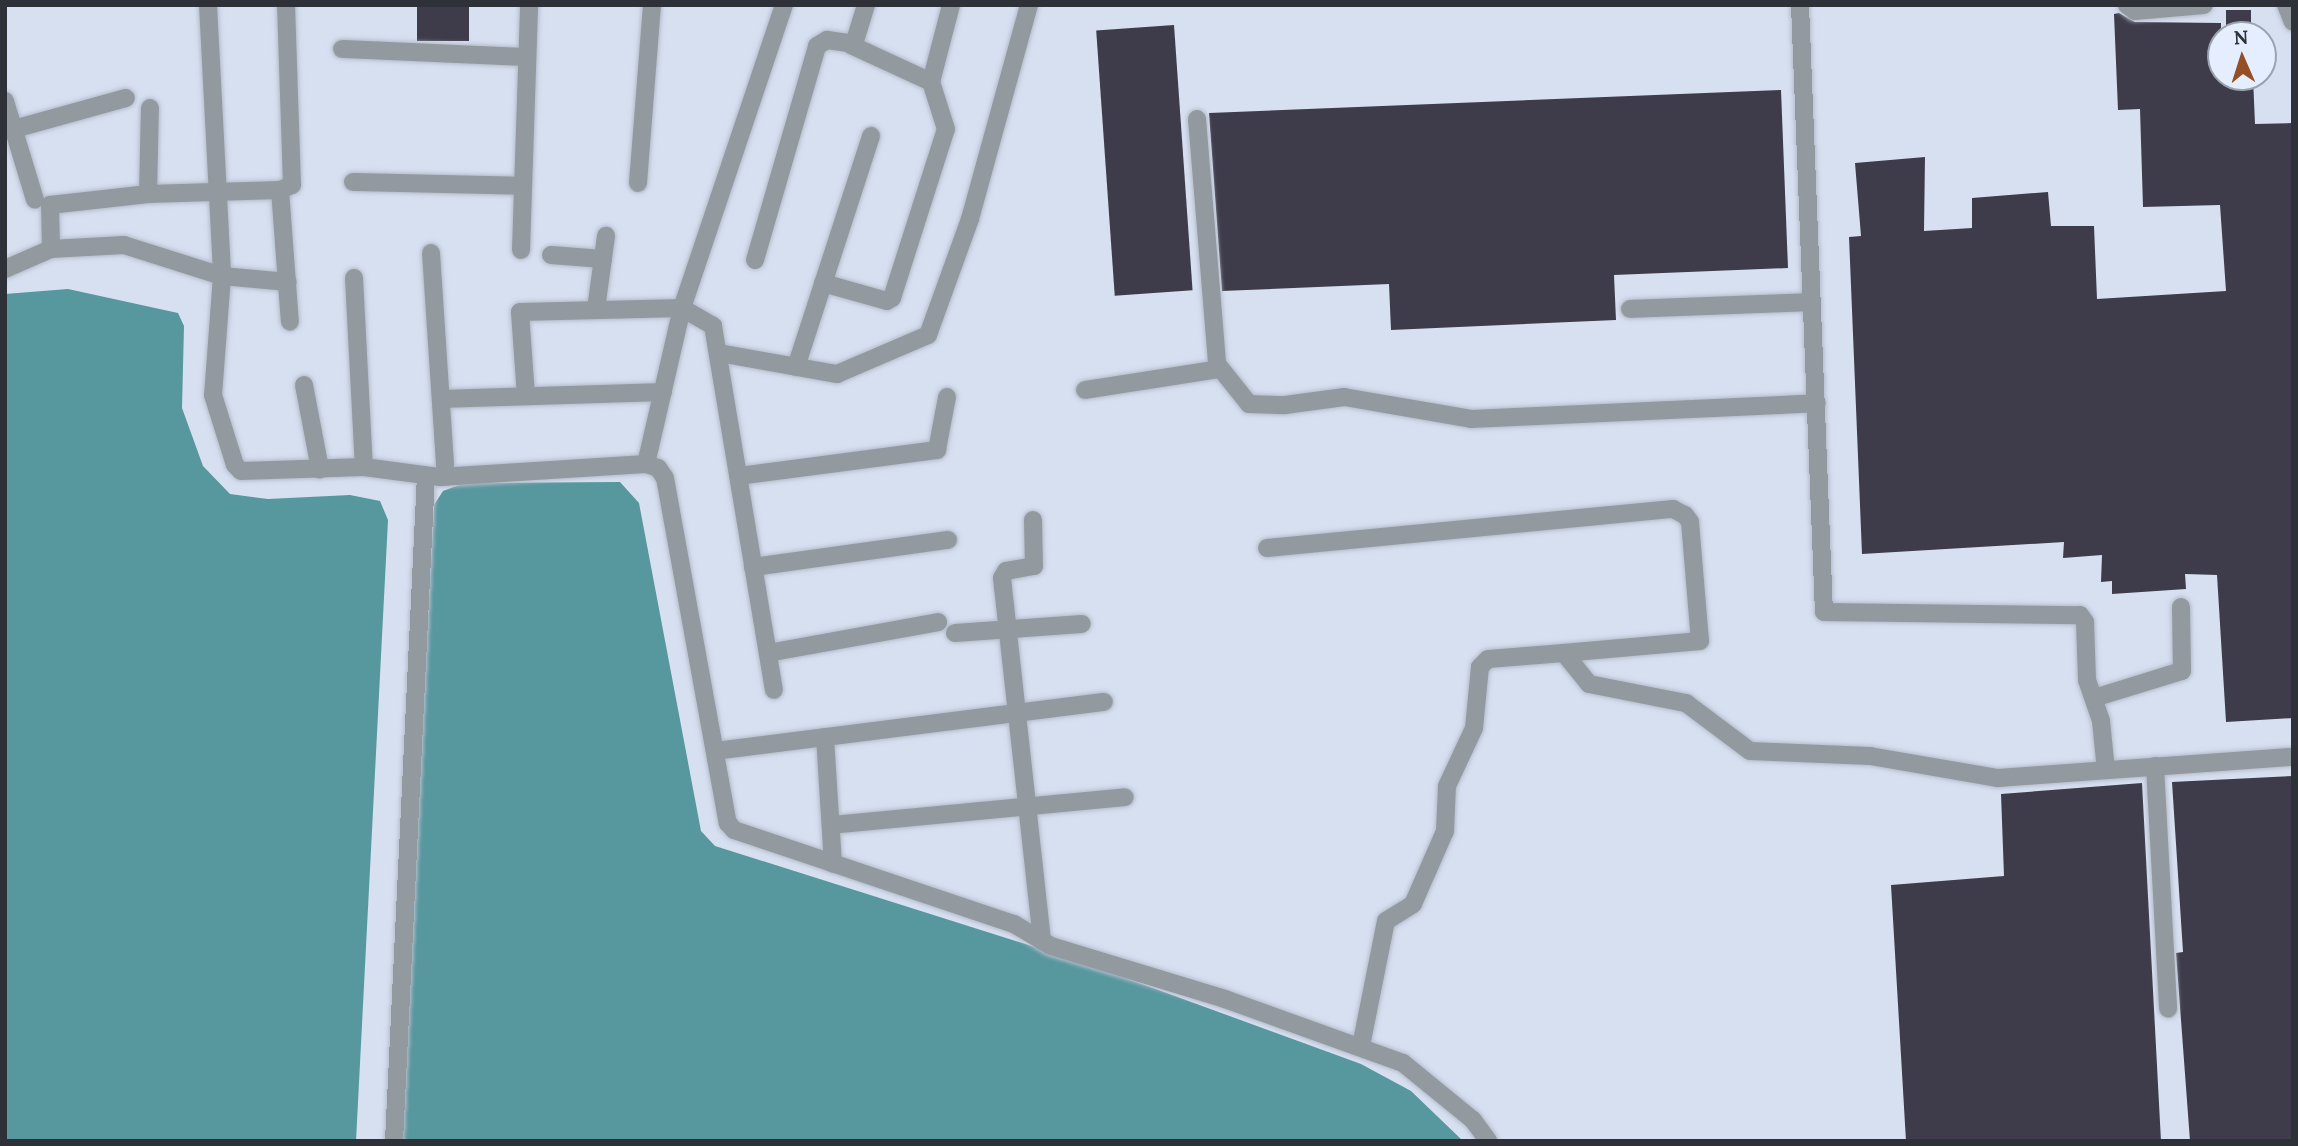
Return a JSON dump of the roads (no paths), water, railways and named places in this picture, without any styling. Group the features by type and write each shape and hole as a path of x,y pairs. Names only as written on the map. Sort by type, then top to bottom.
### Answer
{"street":[{"path":"208,5 222,276 214,395 235,465 250,473 364,467 446,477 646,464 665,478 728,823 734,830 1014,923 1042,941 1361,1046 1410,1066 1473,1120 1488,1141"},
{"path":"51,249 50,205 148,194 280,190 293,181 286,5"},
{"path":"521,250 529,5"},
{"path":"638,183 652,5"},
{"path":"646,464 682,308 784,5"},
{"path":"850,45 866,5"},
{"path":"823,283 887,301 892,298 946,129 931,82 951,5"},
{"path":"719,353 837,374 930,331 970,219 1029,5"},
{"path":"1800,5 1824,612 2080,615 2085,622 2087,680 2101,721 2106,770"},
{"path":"2127,5 2135,11 2204,5"},
{"path":"2286,5 2293,22"},
{"path":"755,260 817,46 827,40 850,45 931,82"},
{"path":"342,49 527,57"},
{"path":"14,129 126,98"},
{"path":"5,101 35,200"},
{"path":"148,194 150,108"},
{"path":"1197,119 1209,302 1219,369 1249,404 1285,405 1343,397 1471,419 1817,402"},
{"path":"796,367 871,136"},
{"path":"353,182 523,186"},
{"path":"280,190 290,322"},
{"path":"596,309 606,236"},
{"path":"5,270 51,249 131,246 222,276 288,282"},
{"path":"431,253 446,477"},
{"path":"551,255 603,259"},
{"path":"354,278 364,467"},
{"path":"1630,309 1811,302"},
{"path":"526,396 520,312 682,308 713,326 774,691"},
{"path":"1085,390 1219,369"},
{"path":"304,385 320,469"},
{"path":"441,399 663,392"},
{"path":"739,475 937,450 947,397"},
{"path":"394,1141 426,476"},
{"path":"1267,548 1673,509 1685,515 1690,522 1700,641 1482,662 1474,728 1447,786 1445,831 1413,904 1386,921 1361,1046"},
{"path":"1032,520 1034,566 1003,573 1042,941"},
{"path":"753,567 948,540"},
{"path":"2094,698 2182,671 2180,607"},
{"path":"768,653 938,622"},
{"path":"955,633 1082,624"},
{"path":"1564,653 1589,684 1686,703 1750,751 1870,756 1998,778 2293,757"},
{"path":"715,751 1104,702"},
{"path":"825,737 833,864"},
{"path":"2155,766 2168,1009"},
{"path":"831,825 1125,797"}]}
